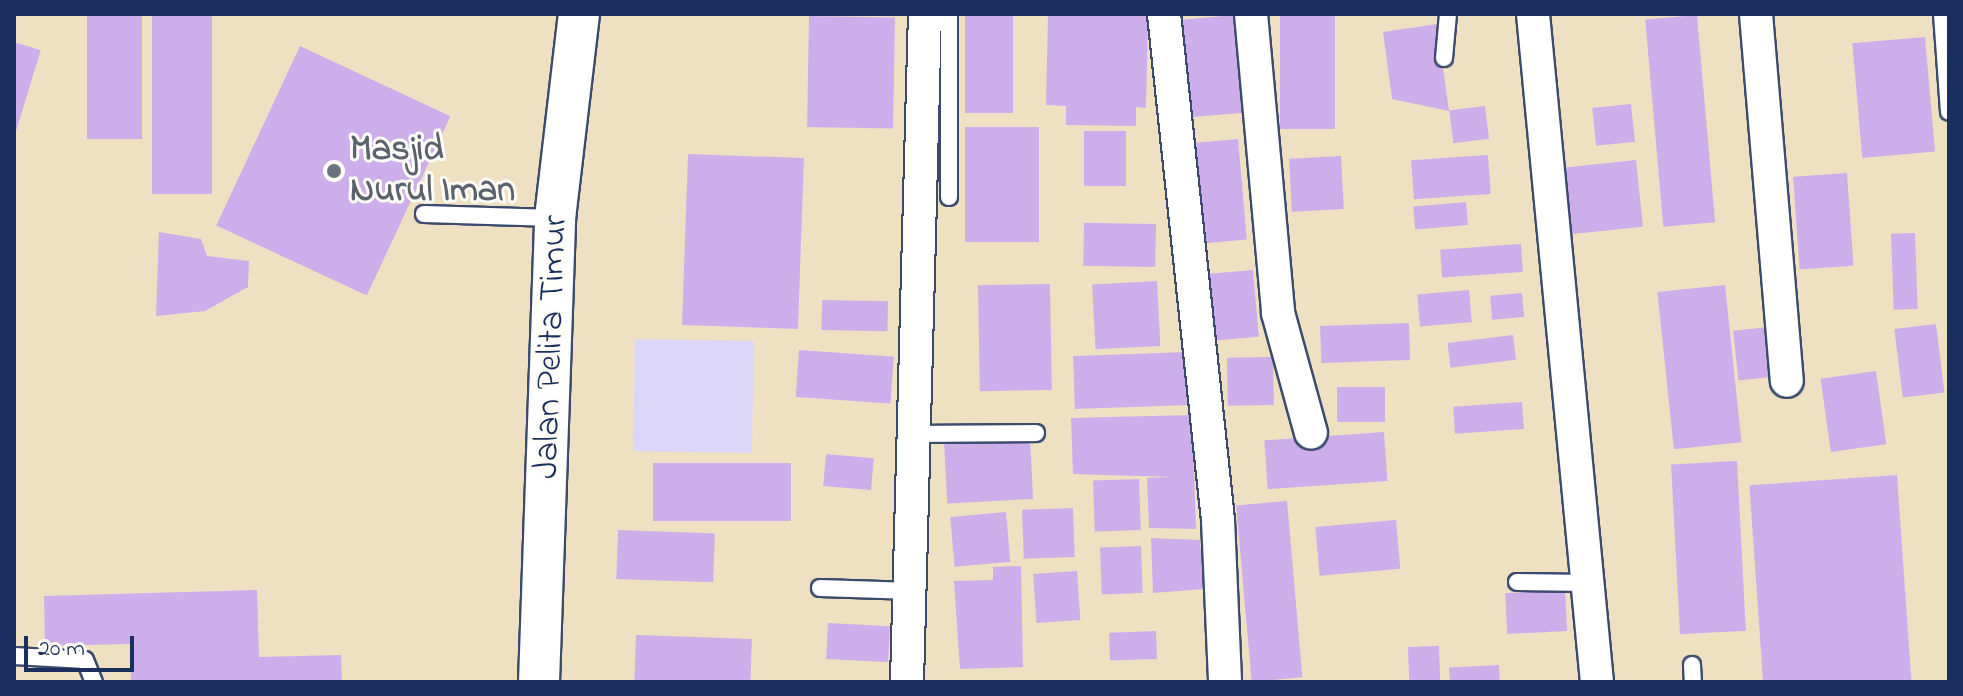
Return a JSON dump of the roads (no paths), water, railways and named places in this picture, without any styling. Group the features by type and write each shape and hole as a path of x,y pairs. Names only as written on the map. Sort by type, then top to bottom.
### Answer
{"street":[{"name":"Jalan Pelita Timur","path":"539,682 555,218 579,14"},
{"path":"907,682 918,434 925,14"},
{"path":"1164,14 1218,520 1225,682"},
{"path":"1251,14 1278,313 1311,433"},
{"path":"1533,14 1597,682"},
{"path":"1756,14 1787,381"}],"lane":[{"path":"949,14 949,197"},
{"path":"1444,58 1448,14"},
{"path":"1942,14 1949,112"},
{"path":"424,214 555,218"},
{"path":"918,434 1036,433"},
{"path":"1517,582 1587,583"},
{"path":"820,588 913,591"},
{"path":"14,656 85,660 94,682"}],"place":[{"name":"Masjid Nurul Iman","path":"334,171"}]}
